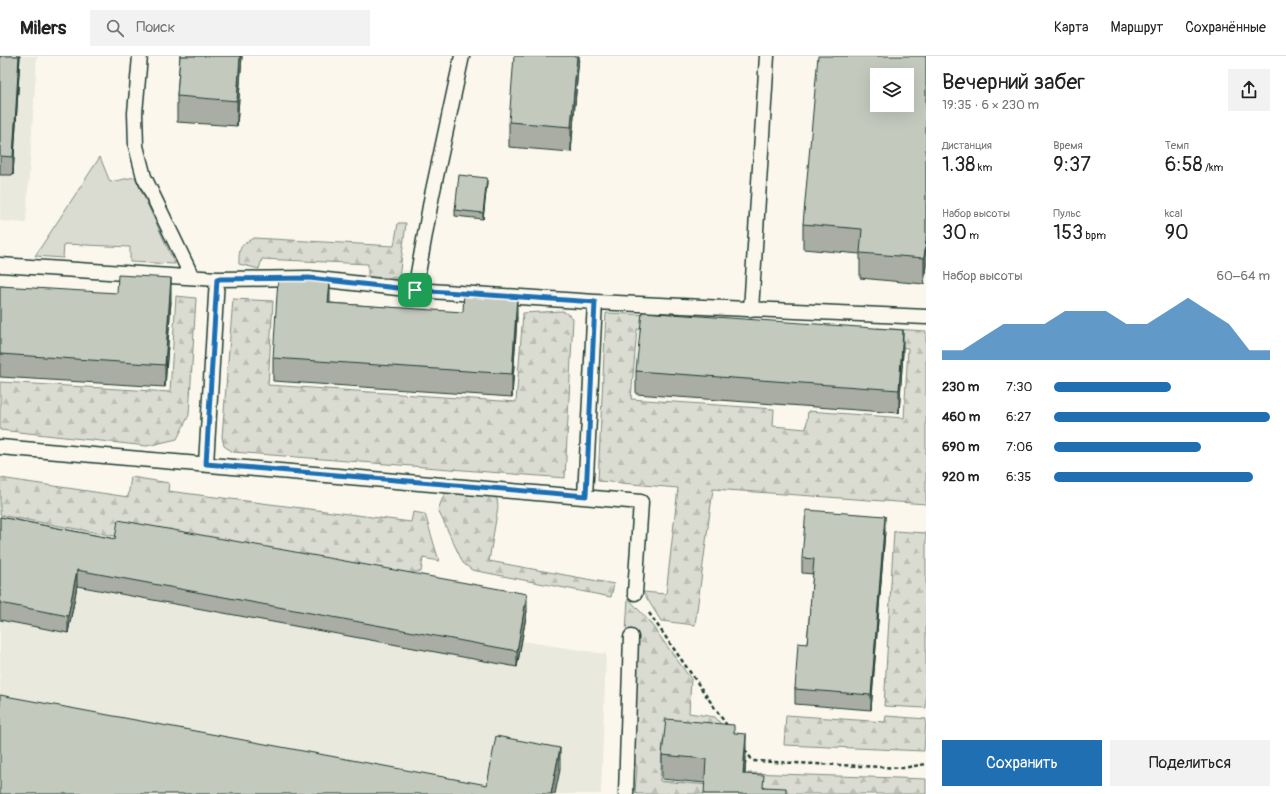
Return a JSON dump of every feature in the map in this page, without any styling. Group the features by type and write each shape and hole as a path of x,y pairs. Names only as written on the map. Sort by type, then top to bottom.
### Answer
{"lane":[{"path":"140,56 135,113 136,146 144,177 192,277"},
{"path":"415,290 432,195 462,56"},
{"path":"751,310 767,56"},
{"path":"0,265 217,279 309,278 415,290 595,302 926,318"},
{"path":"206,464 217,279"},
{"path":"586,496 595,302"},
{"path":"0,447 586,496 641,502 635,593"},
{"path":"626,794 631,637"}],"path":[{"path":"635,593 730,729"},
{"path":"744,748 753,761 904,768 926,764"}],"shaded area":[{"path":"0,56 37,56 26,223 0,221"},
{"path":"0,515 527,611 522,641 606,654 601,794 0,794"}],"green space":[{"path":"100,157 110,182 135,177 175,264 130,262 130,247 64,244 63,258 35,256"},
{"path":"398,223 406,223 399,278 368,277 368,264 262,259 259,269 239,264 241,248 245,243 254,238 394,246"},
{"path":"176,296 196,298 189,415 177,439 147,446 0,430 0,382 170,392"},
{"path":"233,299 273,301 268,385 516,402 523,313 563,311 573,318 565,478 233,452 224,446 222,437"},
{"path":"606,313 675,316 674,332 637,329 631,399 774,409 773,426 806,429 808,411 904,418 908,348 876,345 877,328 926,331 926,504 713,489 695,625 661,621 643,592 666,594 678,488 598,481"},
{"path":"131,477 169,483 168,491 411,522 413,512 425,514 439,561 423,558 421,572 413,572 410,590 0,515 0,478 128,497"},
{"path":"445,492 490,494 497,499 498,507 489,561 614,584 611,597 472,570 463,563 438,510"},
{"path":"894,531 926,533 926,708 884,706"},
{"path":"628,598 648,620 691,679 689,713 715,717 735,740 734,747 663,740 660,781 746,788 748,773 926,779 926,794 637,794 635,792 637,767 620,735"},
{"path":"786,715 885,722 886,716 926,719 924,751 784,745"}],"building":[{"path":"0,56 19,56 13,157 0,156"},
{"path":"180,56 240,56 237,101 177,96"},
{"path":"514,56 577,56 571,127 509,122"},
{"path":"818,56 926,56 926,240 924,258 860,253 862,229 803,224"},
{"path":"459,175 487,178 483,213 455,210"},
{"path":"118,275 171,278 165,365 0,354 0,286 117,293"},
{"path":"278,279 330,282 328,303 463,312 464,291 517,295 512,374 273,358"},
{"path":"642,312 903,330 899,390 636,371"},
{"path":"806,510 885,516 871,695 795,689 798,643 807,644 814,559 802,558"},
{"path":"0,517 115,539 118,520 527,594 517,651 77,570 68,616 0,603"},
{"path":"0,695 487,785 496,736 560,748 551,794 0,794"},
{"path":"666,719 734,725 734,733 746,734 743,774 764,775 763,787 786,788 786,794 704,794 706,759 662,755"}],"route":[{"path":"309,278 415,290 595,302 586,496 206,464 217,279 309,278"}]}
